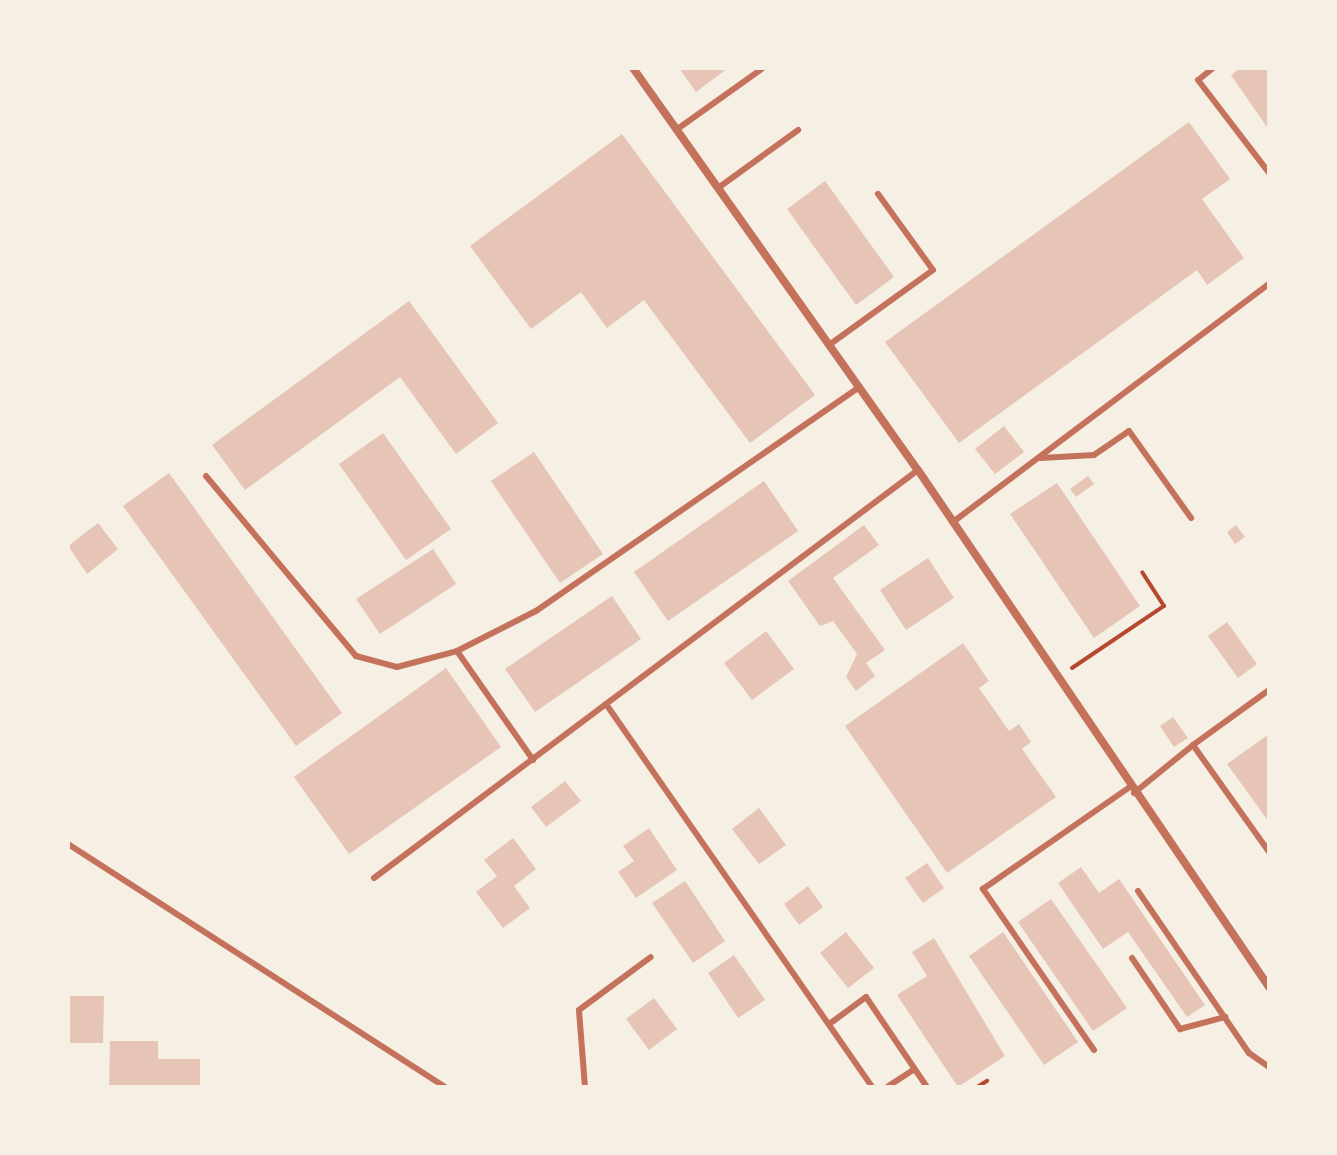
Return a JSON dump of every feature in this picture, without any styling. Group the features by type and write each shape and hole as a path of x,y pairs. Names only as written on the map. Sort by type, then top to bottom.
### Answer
{"street":[{"path":"633,68 918,470 1132,790 1269,987"}],"lane":[{"path":"676,130 763,68"},
{"path":"1213,68 1198,80 1269,173"},
{"path":"718,188 798,130"},
{"path":"829,345 933,270 878,194"},
{"path":"953,522 1269,284"},
{"path":"206,476 356,656 397,667 457,651 536,611 859,387"},
{"path":"1041,458 1094,455 1129,431 1191,518"},
{"path":"374,878 918,470"},
{"path":"457,651 533,760"},
{"path":"1094,1050 983,889 1132,790 1269,690"},
{"path":"606,704 832,1022 872,1087"},
{"path":"1193,745 1269,852"},
{"path":"68,844 445,1087"},
{"path":"1138,891 1225,1017 1269,1067"},
{"path":"585,1087 579,1010 651,957"},
{"path":"1132,958 1180,1029 1225,1017"},
{"path":"832,1022 866,997 927,1087"},
{"path":"887,1087 915,1069"}],"path":[{"path":"1056,677 1164,606 1142,572"},
{"path":"977,1087 987,1081 987,1087"}],"building":[{"path":"679,68 728,68 696,92"},
{"path":"1240,68 1269,68 1269,130 1231,75"},
{"path":"1189,122 1230,179 1202,199 1244,258 1207,285 1197,270 959,443 885,342"},
{"path":"622,134 815,395 750,443 644,300 607,328 581,292 531,329 470,246"},
{"path":"825,181 894,277 856,305 787,209"},
{"path":"409,301 498,423 456,454 400,377 245,490 212,445"},
{"path":"1004,426 1024,452 995,474 975,449"},
{"path":"383,433 451,529 406,560 339,464"},
{"path":"534,452 603,554 560,583 491,481"},
{"path":"169,473 342,713 296,746 123,506"},
{"path":"1088,476 1094,484 1076,497 1070,489"},
{"path":"764,481 798,531 668,621 634,572"},
{"path":"1057,483 1140,606 1094,638 1010,514"},
{"path":"98,523 118,549 87,574 68,546"},
{"path":"864,525 879,545 833,578 885,650 866,663 875,676 856,691 846,677 857,654 833,621 820,626 788,581"},
{"path":"1236,525 1245,537 1235,544 1227,532"},
{"path":"433,549 456,584 380,634 356,599"},
{"path":"928,558 954,598 906,630 880,590"},
{"path":"612,596 641,639 535,712 505,669"},
{"path":"1227,622 1257,664 1238,678 1208,636"},
{"path":"766,631 794,669 752,700 724,663"},
{"path":"963,643 989,681 979,688 1009,731 1019,724 1031,742 1022,749 1056,797 947,873 845,726"},
{"path":"446,668 501,747 349,854 294,777"},
{"path":"1173,717 1188,738 1174,747 1160,726"},
{"path":"1269,734 1269,822 1227,764"},
{"path":"565,781 581,801 546,827 531,807"},
{"path":"759,808 786,845 759,864 732,829"},
{"path":"649,828 677,870 636,898 618,872 634,861 623,846"},
{"path":"513,838 536,869 514,886 530,908 503,928 476,892 497,876 484,860"},
{"path":"927,863 944,888 923,903 905,878"},
{"path":"1081,867 1099,893 1119,879 1205,1005 1187,1017 1128,932 1103,949 1058,883"},
{"path":"685,881 725,941 693,963 652,903"},
{"path":"808,886 823,907 799,925 784,904"},
{"path":"1051,899 1127,1008 1093,1031 1018,922"},
{"path":"846,932 874,968 848,988 820,953"},
{"path":"1003,932 1078,1042 1044,1065 969,956"},
{"path":"934,938 1005,1056 958,1087 897,995 927,976 912,952"},
{"path":"734,955 765,1000 738,1018 708,973"},
{"path":"68,996 104,996 103,1043 68,1043"},
{"path":"654,998 677,1029 649,1050 626,1019"},
{"path":"110,1041 158,1041 158,1059 200,1059 200,1087 109,1087"}]}
